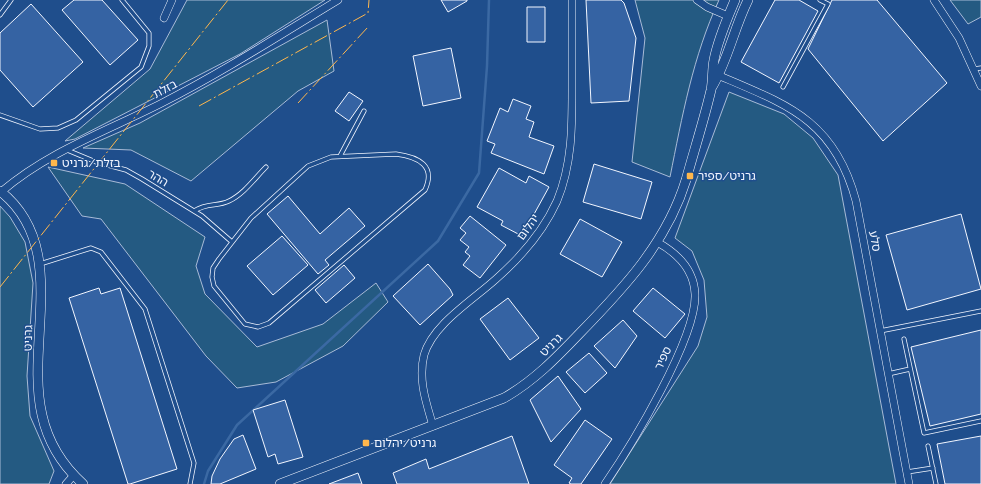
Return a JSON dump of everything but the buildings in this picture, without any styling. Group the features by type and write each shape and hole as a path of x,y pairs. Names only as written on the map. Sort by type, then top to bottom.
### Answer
{"street":[{"path":"164,18 172,0"},
{"name":"בזלת","path":"1,191 30,169 64,149 150,109 192,87 338,0"},
{"name":"יהלום","path":"433,426 423,395 422,382 425,355 430,342 445,323 497,279 536,237 547,221 563,184 568,168 572,131 572,0"},
{"path":"697,0 707,7 728,16"},
{"path":"716,74 714,57 735,0"},
{"path":"716,74 748,0"},
{"path":"934,0 978,69 981,86"},
{"name":"גרניט","path":"280,484 498,401 536,376 613,299 636,273 657,242 670,220 681,194 716,74"},
{"name":"סלע","path":"716,74 798,113 819,130 835,149 846,169 856,201 909,484"},
{"name":"גרניט","path":"1,191 19,210 28,225 34,241 39,265 41,293 39,388 40,408 44,425 52,444 74,475 83,484"},
{"name":"ספיר","path":"605,484 651,407 681,346 693,316 695,293 690,274 680,258 657,242"},
{"path":"66,484 74,475"}],"lane":[{"path":"0,15 12,0"},
{"path":"0,115 40,129 58,128 76,120 141,68 149,46 149,33 122,0"},
{"path":"784,87 828,4 820,0"},
{"path":"340,156 364,111"},
{"name":"ההר","path":"64,149 96,162 126,170 194,211 232,242"},
{"path":"396,154 405,155 416,159 429,171 430,180 425,190 413,201 269,323 258,327 245,324 214,286 212,277 213,268 232,242 251,218 308,166 332,157 396,154"},
{"path":"194,211 203,205 228,202 240,194 266,167"},
{"path":"39,265 91,248 101,252 145,309 194,463 190,484"},
{"path":"880,331 981,311"},
{"path":"904,338 924,433 981,421"},
{"path":"888,374 910,369"},
{"path":"928,446 936,484"},
{"path":"907,472 932,468"}],"shaded area":[{"path":"187,0 325,0 240,54 75,139 65,141 150,69"},
{"path":"635,0 719,0 695,65 670,177 632,162 645,38"},
{"path":"950,0 981,0 981,17 968,24"},
{"path":"327,20 334,71 298,91 191,181 131,150 83,148 140,123"},
{"path":"729,92 784,114 813,138 838,175 896,484 610,484 698,346 707,317 704,280 692,251 675,238"},
{"path":"48,167 125,184 205,237 196,266 205,294 257,347 323,324 376,283 388,302 343,346 276,382 237,388 206,356 101,219 82,216"},
{"path":"0,206 10,217 25,242 33,283 27,376 30,416 54,471 49,484 0,484"}],"waterway":[{"path":"204,484 208,471 237,425 438,241 479,173 487,66 489,0"}],"power":[{"path":"0,287 228,0"},
{"path":"199,106 368,13 369,0"},
{"path":"298,103 368,27"}],"place":[{"name":"בזלת/גרניט","path":"54,163"},
{"name":"גרניט/ספיר","path":"690,176"},
{"name":"גרניט/יהלום","path":"366,443"}]}
